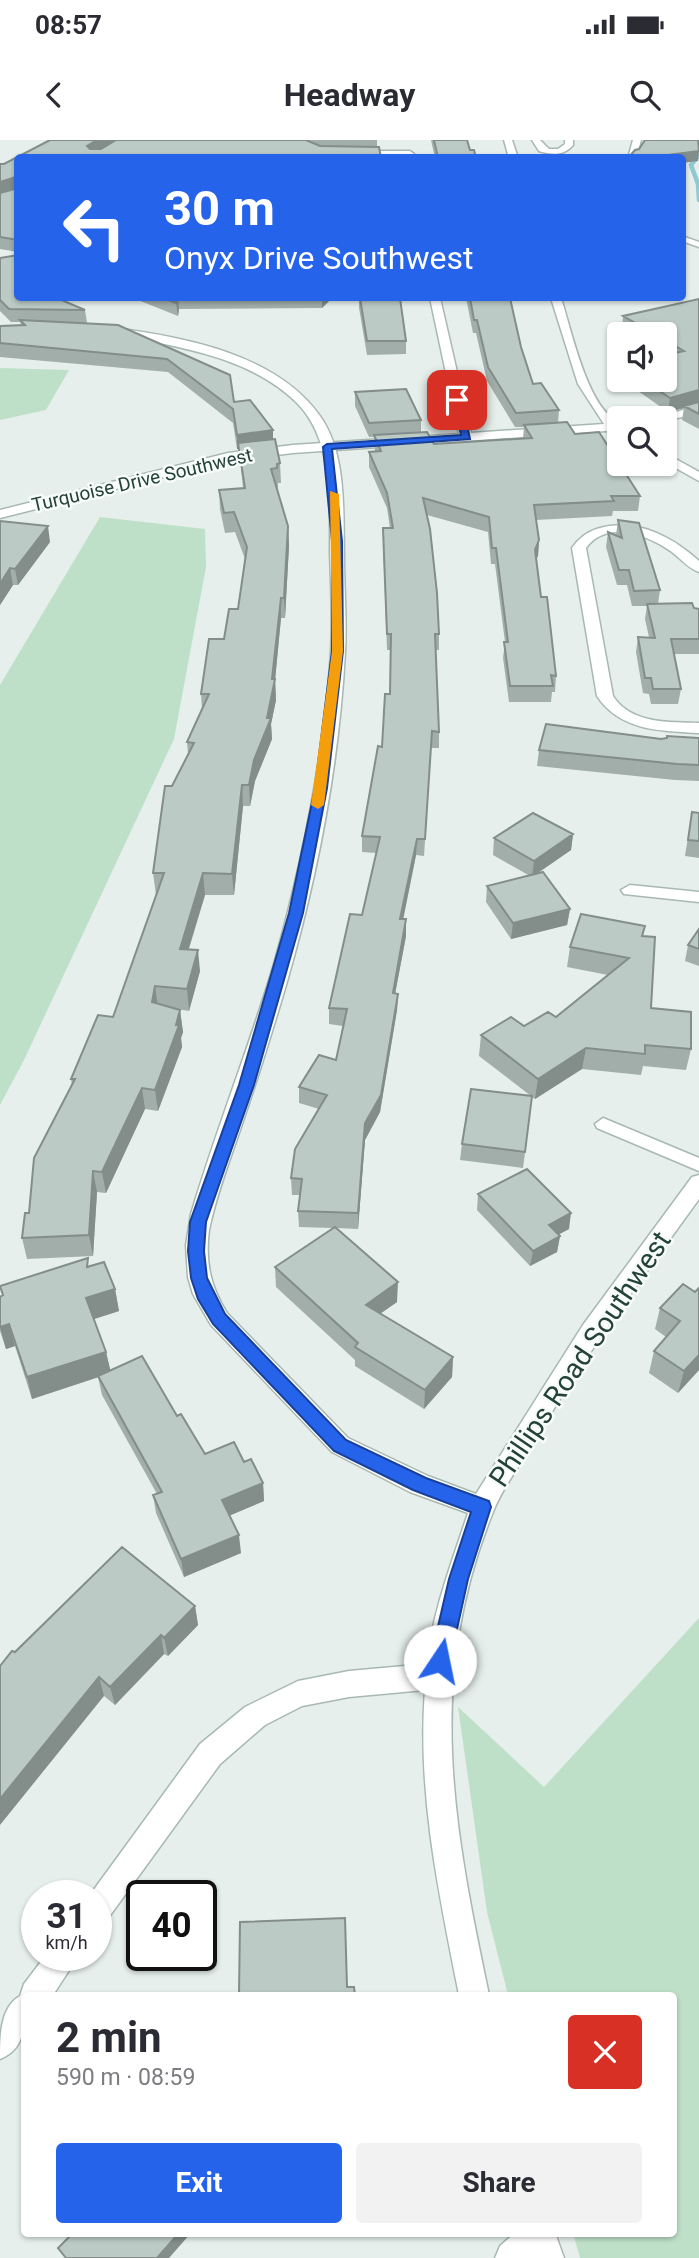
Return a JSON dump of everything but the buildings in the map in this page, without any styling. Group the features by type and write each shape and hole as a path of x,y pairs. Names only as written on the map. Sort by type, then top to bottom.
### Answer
{"street":[{"path":"536,140 542,149 552,151 564,150 569,145 569,140"},
{"path":"344,153 366,154"},
{"path":"436,301 467,438"},
{"path":"557,301 584,385 607,418"},
{"path":"106,331 183,342 270,377 302,402 316,419 327,447 337,541 338,651 321,788 296,913 247,1085 198,1222 196,1251 199,1278 219,1319 340,1445 419,1484 482,1507"},
{"path":"677,414 699,409"},
{"name":"Turquoise Drive Southwest","path":"0,514 206,461 266,452 607,428"},
{"path":"677,464 699,477"},
{"path":"699,568 660,538 633,530 612,529 596,533 582,542 579,548 605,696 610,706 617,712 647,723 699,728"},
{"path":"630,890 699,897"},
{"name":"Phillips Road Southwest","path":"473,1992 450,1879 441,1811 436,1725 442,1645 459,1579 482,1507 535,1418 592,1331 699,1183"},
{"path":"112,1889 210,1754 255,1716 298,1694 349,1684 438,1676"},
{"path":"37,1992 52,1971"},
{"path":"0,2044 21,2014"},
{"path":"512,2258 541,2242"}],"lane":[{"path":"603,1124 699,1165"}],"green space":[{"path":"0,368 69,370 46,410 0,420"},
{"path":"100,517 205,529 206,567 174,739 24,1060 0,1105 0,685"},
{"path":"699,1618 699,2258 580,2258 574,2237 677,2237 677,1992 507,1992 487,1912 458,1707 544,1787"}],"waterway":[{"path":"699,155 691,165 698,184 699,200"}],"slow traffic":[{"path":"318,805 338,651 334,494"}],"route":[{"path":"440,1661 459,1579 482,1507 419,1484 340,1445 219,1319 199,1278 196,1251 198,1222 247,1085 296,913 321,788 338,651 337,541 327,447 467,438 457,400"}]}
